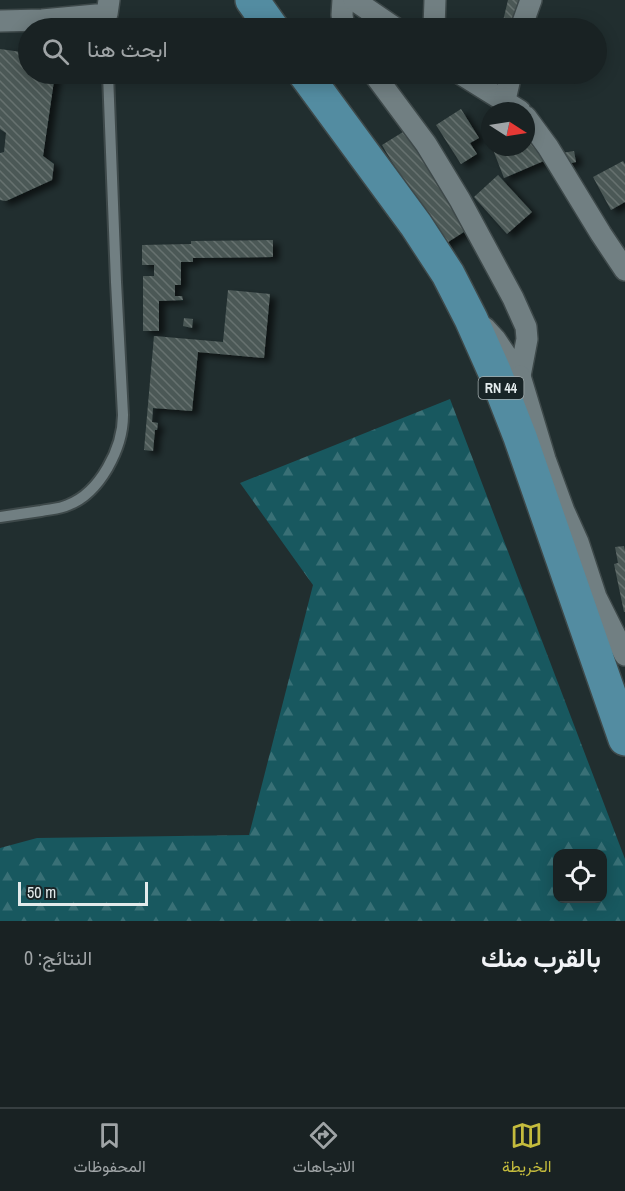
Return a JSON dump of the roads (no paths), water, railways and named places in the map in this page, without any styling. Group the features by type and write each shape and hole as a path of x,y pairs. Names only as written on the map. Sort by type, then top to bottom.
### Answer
{"main road":[{"path":"252,0 265,18"},
{"name":"RN 44","path":"312,84 416,225 448,274 471,319 520,436 625,739"}],"street":[{"path":"342,18 343,0"},
{"path":"354,0 380,18"},
{"path":"434,18 435,0"},
{"path":"524,18 531,0"},
{"path":"64,18 108,14"},
{"path":"0,21 18,21"},
{"path":"382,84 426,144 460,200 513,298 526,327 527,339 520,375"},
{"path":"477,84 506,102"},
{"path":"511,84 512,102"},
{"path":"535,129 625,270"},
{"path":"457,292 475,318 495,339 520,375 545,459 578,542 596,597 625,655"}],"lane":[{"path":"0,517 62,507 78,500 104,473 116,452 122,431 108,84"}]}
